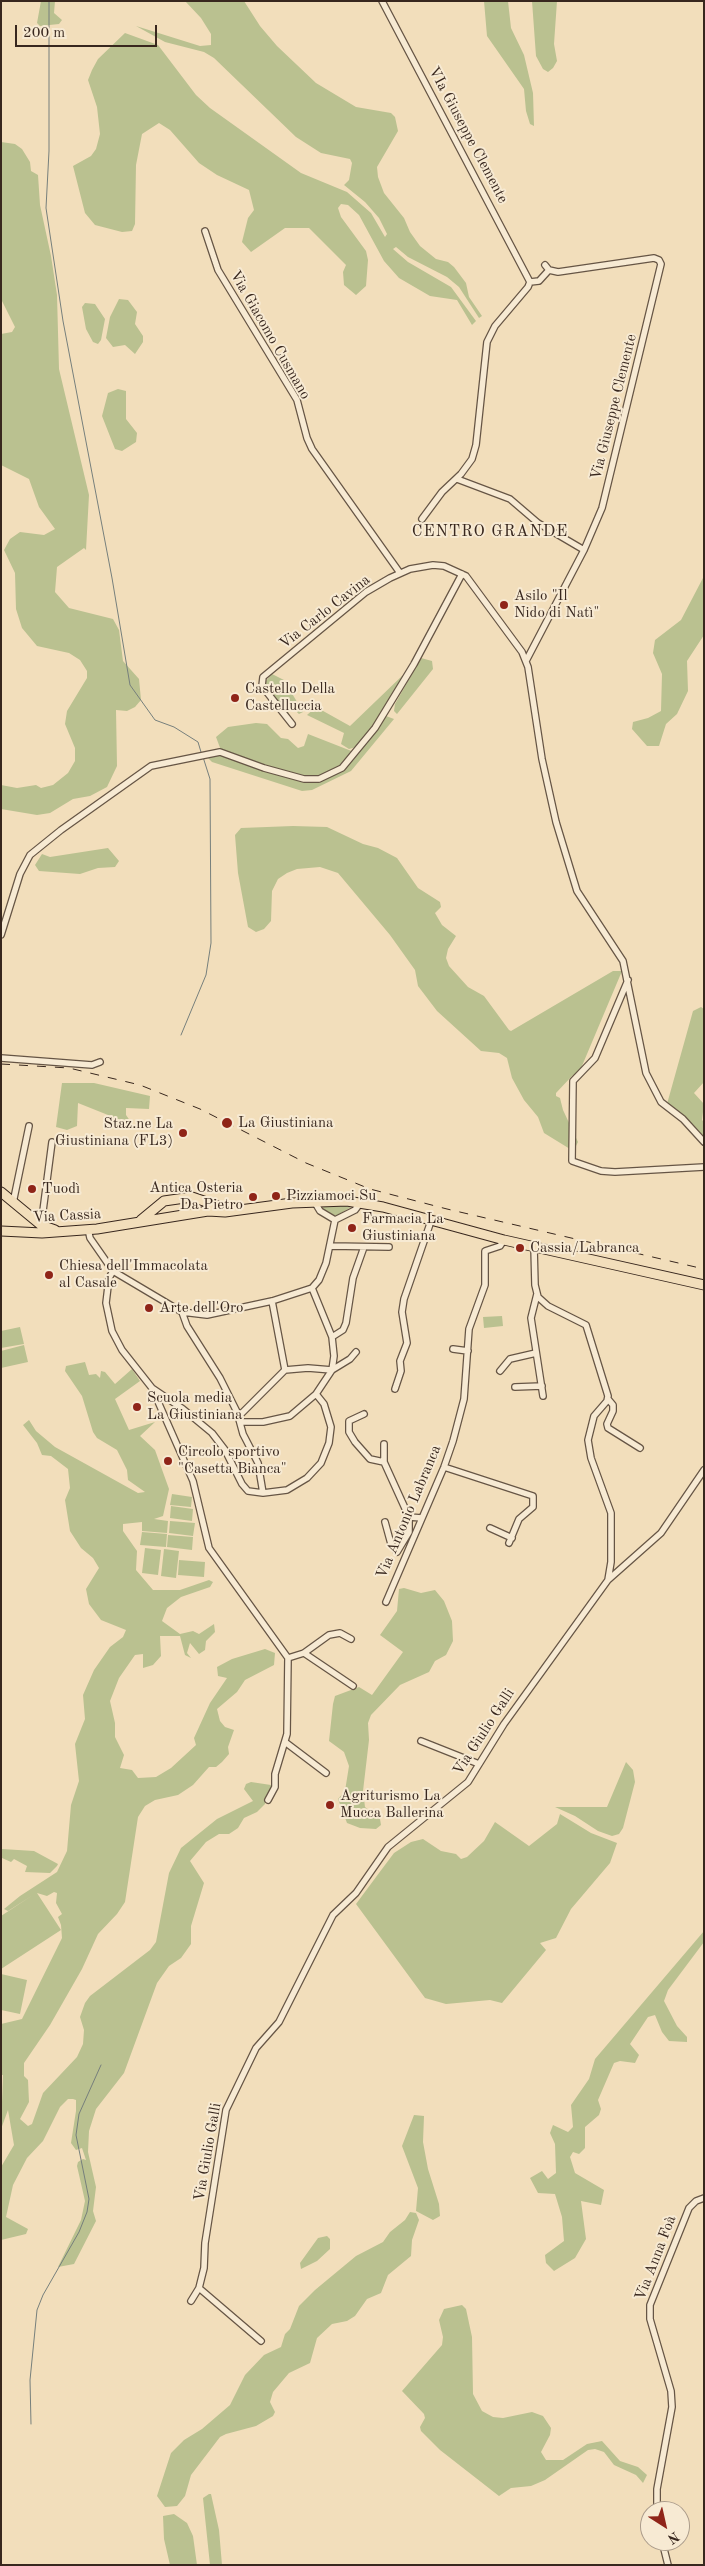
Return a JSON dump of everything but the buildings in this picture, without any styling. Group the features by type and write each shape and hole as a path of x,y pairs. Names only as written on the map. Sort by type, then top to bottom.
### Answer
{"main road":[{"path":"1,1192 39,1229"},
{"path":"197,1198 202,1206 198,1213"},
{"name":"Via Cassia","path":"134,1224 164,1201 197,1198 232,1210"},
{"name":"Via Cassia","path":"1,1231 39,1229 63,1231 88,1230 198,1213 314,1201 360,1202 504,1240 704,1285"},
{"path":"158,1207 159,1215 165,1218"}],"street":[{"name":"VIa Giuseppe Clemente","path":"382,1 530,282"},
{"name":"Via Giacomo Cusmano","path":"205,231 218,270 297,400 307,438 312,449 400,573"},
{"name":"Via Giuseppe Clemente","path":"526,661 584,550 602,508 661,263 654,258 558,272 548,267 538,281 530,282"},
{"path":"422,519 442,492 457,479 470,463 476,445 485,352 490,333 528,287 530,282"},
{"path":"457,479 510,499 538,523 584,550"},
{"name":"Via Carlo Cavina","path":"292,724 263,687 262,679 366,592 400,573 433,565 444,566 462,574"},
{"path":"1,935 20,874 30,855 61,830 151,766 220,752 264,768 304,779 319,779 342,768 375,728 414,664 462,574 470,581 516,642 526,661 542,759 556,822 577,891 620,955 628,979 646,1073 661,1102 683,1119 704,1142"},
{"path":"628,979 595,1058 573,1081 572,1161 589,1168 627,1172 704,1167"},
{"path":"1,1058 92,1065 100,1062"},
{"path":"13,1202 29,1126"},
{"path":"39,1229 52,1142"},
{"path":"314,1201 320,1211 335,1220"},
{"path":"335,1220 355,1210 360,1202"},
{"path":"88,1230 90,1238 113,1271 182,1312 210,1315 272,1301 312,1288 324,1270 331,1246 335,1220"},
{"path":"395,1389 401,1371 400,1361 407,1343 402,1312 404,1299 431,1221"},
{"name":"Via Antonio Labranca","path":"386,1602 444,1467 464,1399 469,1329 485,1285 484,1252 500,1246 504,1240"},
{"path":"331,1246 389,1247"},
{"path":"332,1337 343,1330 346,1323 353,1278 364,1247"},
{"path":"534,1247 537,1294 531,1318 543,1396"},
{"path":"113,1271 106,1290 106,1303 112,1331 131,1363 152,1388 188,1413 212,1433 225,1450 246,1490 263,1493 279,1492 296,1486 313,1473 323,1460 329,1443 330,1427 324,1404 316,1394"},
{"path":"312,1288 332,1337 334,1356 332,1370"},
{"path":"537,1294 548,1306 586,1325 608,1399 613,1405 613,1411 607,1424 608,1428 640,1448"},
{"path":"272,1301 285,1370"},
{"path":"182,1312 186,1326 220,1378 240,1419 243,1436 260,1471 263,1493"},
{"path":"453,1349 468,1351"},
{"path":"240,1419 284,1418 316,1394 332,1370 350,1359 356,1352"},
{"path":"500,1371 510,1359 536,1353"},
{"path":"240,1419 285,1370 308,1368 332,1370"},
{"path":"515,1387 542,1386"},
{"path":"152,1388 193,1481 209,1548 288,1658 285,1742 276,1774 275,1787 268,1800"},
{"name":"Via Giulio Galli","path":"191,2301 199,2288 204,2268 205,2243 225,2113 238,2082 258,2045 281,2018 333,1915 356,1893 388,1847 466,1785 504,1724 608,1580 611,1562 611,1513 591,1458 588,1440 594,1416 608,1399"},
{"path":"364,1414 351,1418 349,1432 370,1459 384,1462"},
{"path":"384,1444 384,1462 409,1517 409,1532 396,1552 391,1544 385,1522"},
{"path":"444,1467 533,1496 533,1507 519,1520 511,1541 490,1528"},
{"path":"608,1580 661,1533 704,1470"},
{"path":"409,1517 422,1518"},
{"path":"288,1658 304,1653 329,1636 340,1633 351,1639"},
{"path":"304,1653 352,1686"},
{"path":"421,1741 479,1764"},
{"path":"285,1742 326,1773"},
{"name":"Via Anna Foà","path":"657,2501 657,2489 672,2407 671,2391 652,2326 650,2305 689,2208 694,2202 704,2198"},
{"path":"199,2288 261,2341"},
{"path":"664,2551 668,2565"}],"green space":[{"path":"41,1 55,1 54,13 62,20 59,24 40,26 37,23"},
{"path":"185,1 244,1 260,26 277,46 316,83 356,107 391,113 395,117 398,131 377,167 378,177 384,193 404,218 410,232 420,246 436,259 448,262 454,267 466,283 469,297 482,316 479,318 459,287 447,277 408,257 396,247 393,249 408,262 451,287 476,321 472,325 457,300 430,296 399,278 384,261 359,215 348,205 341,204 338,208 341,217 366,251 368,260 366,286 356,295 344,285 343,272 346,265 309,228 285,228 251,252 242,242 248,218 254,210 249,190 217,175 199,163 170,130 159,123 142,134 136,165 135,224 132,231 122,232 95,225 85,213 73,166 91,156 96,149 100,134 97,107 88,80 98,59 125,33 158,45 196,95 210,108 301,173 347,192 371,213 385,237 387,234 379,218 365,202 344,185 349,180 352,163 350,159 321,153 296,137 214,58 204,52 165,42 136,26 200,46 211,45 211,34 201,18"},
{"path":"484,1 508,1 511,28 524,55 533,93 534,126 530,124 526,111 524,89 487,36"},
{"path":"532,1 557,1 554,44 557,61 548,72 543,69 536,56"},
{"path":"1,142 15,144 22,149 30,162 31,171 38,175 40,205 57,295 59,369 89,495 86,550 84,548 57,567 55,592 69,608 113,619 119,630 123,661 139,679 141,700 135,707 127,711 116,710 117,766 107,787 90,796 73,799 50,813 37,815 1,809 1,785 17,788 36,785 41,788 53,785 68,773 75,761 75,748 65,724 67,711 87,678 87,671 80,660 69,653 37,646 22,628 16,609 15,573 4,550 10,539 20,532 44,535 55,529 39,507 29,479 1,465 1,334 12,332 15,327 1,299"},
{"path":"119,299 128,300 137,312 135,324 143,336 143,342 135,354 125,345 113,347 106,338 110,317"},
{"path":"85,303 95,304 105,319 101,340 98,344 93,342 86,329 82,307"},
{"path":"118,389 126,391 126,419 137,433 136,442 122,451 115,449 102,416 108,393"},
{"path":"704,576 704,635 687,661 688,691 677,714 666,724 659,746 647,746 632,729 633,722 648,718 661,711 662,674 653,653 655,640 681,620"},
{"path":"421,658 432,661 433,669 397,714 394,711 395,704"},
{"path":"272,674 284,680 303,712 299,714 287,703 285,705 290,716 287,714 265,686 265,682"},
{"path":"403,675 378,721 356,747 349,749 341,744 344,733 307,715 316,707 350,726"},
{"path":"386,716 394,719 351,771 312,790 302,791 212,762 208,758 222,753 216,737 228,727 256,723 267,724 281,738 288,739 298,748 304,746 308,734 354,752 361,748"},
{"path":"327,827 397,858 418,888 440,902 441,907 435,913 442,925 456,936 448,949 446,958 449,966 468,987 484,996 511,1031 613,971 622,971 579,1073 572,1076 556,1093 556,1096 560,1098 563,1110 578,1142 575,1148 570,1149 544,1133 538,1117 524,1100 512,1078 507,1058 499,1053 481,1051 437,1011 418,986 415,970 390,935 338,873 320,867 297,869 287,873 278,879 272,891 271,921 264,929 256,932 248,927 238,873 235,835 241,828"},
{"path":"108,848 119,861 115,867 98,868 80,874 39,871 35,865 42,854 50,857"},
{"path":"701,1007 704,1009 704,1082 694,1093 704,1104 702,1120 704,1122 704,1139 667,1104 693,1011"},
{"path":"62,1083 94,1083 150,1096 149,1109 126,1108 126,1115 133,1125 78,1103 77,1126 67,1130 56,1127"},
{"path":"327,1205 351,1207 336,1216 322,1208"},
{"path":"502,1316 503,1326 484,1328 483,1317"},
{"path":"20,1327 24,1344 1,1348 1,1331"},
{"path":"24,1345 28,1362 1,1368 1,1351"},
{"path":"85,1362 89,1375 96,1374 100,1378 101,1371 105,1372 115,1384 132,1369 140,1381 115,1399 129,1430 155,1422 140,1436 155,1450 169,1489 163,1516 154,1519 168,1521 167,1533 142,1531 142,1522 123,1524 123,1531 137,1551 136,1570 153,1590 180,1590 209,1580 213,1582 210,1587 181,1597 167,1608 162,1621 180,1634 193,1631 199,1634 214,1624 215,1632 206,1641 205,1650 199,1654 190,1643 187,1653 191,1658 185,1655 180,1636 160,1636 161,1656 153,1665 143,1668 143,1654 135,1655 119,1678 110,1701 115,1723 115,1737 124,1755 120,1768 132,1770 138,1778 156,1777 171,1768 196,1745 194,1738 210,1703 227,1678 218,1676 217,1667 232,1659 265,1649 275,1653 274,1665 245,1680 237,1692 217,1709 220,1721 225,1727 234,1730 228,1747 229,1754 216,1767 209,1767 193,1785 178,1795 155,1800 145,1806 138,1817 125,1902 117,1914 98,1934 82,1969 50,2025 24,2063 24,2076 28,2080 29,2102 20,2119 28,2126 32,2124 43,2093 77,2057 83,2044 84,2030 80,2017 85,2003 90,1996 150,1950 156,1942 169,1873 181,1848 217,1819 253,1801 244,1789 246,1784 251,1782 271,1785 273,1790 267,1794 265,1804 257,1812 244,1818 238,1828 229,1834 219,1834 206,1842 190,1861 204,1883 191,1926 191,1944 181,1958 169,1966 157,1983 124,2073 96,2109 89,2131 88,2152 96,2187 93,2211 96,2221 74,2264 58,2267 81,2220 85,2201 77,2166 78,2162 83,2159 86,2160 82,2148 76,2150 71,2143 76,2100 68,2099 60,2107 43,2141 27,2158 13,2185 6,2217 28,2229 26,2234 1,2240 1,2167 14,2145 8,2110 1,2129 3,2075 1,2075 1,2024 22,2019 62,1938 61,1925 58,1917 62,1914 56,1903 57,1893 54,1892 47,1896 37,1893 61,1930 1,1969 1,1916 33,1895 8,1911 4,1909 20,1896 57,1872 67,1851 71,1805 79,1781 75,1744 85,1719 83,1695 94,1670 110,1647 123,1637 126,1630 101,1620 89,1604 86,1589 99,1568 93,1558 81,1548 70,1531 65,1500 70,1488 68,1469 51,1456 42,1455 37,1443 23,1425 29,1420 36,1431 55,1447 138,1493 145,1492 128,1480 127,1470 117,1450 97,1438 93,1432 82,1396 65,1371 66,1366"},
{"path":"172,1494 192,1497 191,1507 170,1505"},
{"path":"171,1506 193,1509 192,1521 170,1518"},
{"path":"170,1521 195,1523 193,1536 169,1533"},
{"path":"142,1532 167,1534 166,1547 140,1545"},
{"path":"168,1535 193,1537 192,1550 167,1547"},
{"path":"145,1548 161,1550 158,1575 142,1573"},
{"path":"164,1549 179,1551 176,1578 161,1576"},
{"path":"179,1560 205,1562 204,1577 178,1575"},
{"path":"404,1588 421,1593 435,1590 444,1601 452,1621 453,1641 446,1655 435,1661 429,1672 400,1685 371,1715 368,1723 369,1740 363,1791 365,1807 380,1819 381,1825 376,1829 360,1828 347,1823 338,1799 345,1791 349,1766 344,1752 329,1741 333,1704 335,1696 359,1687 372,1695 403,1652 380,1635 397,1611 399,1589"},
{"path":"626,1762 633,1770 635,1782 623,1828 619,1834 612,1836 598,1831 575,1816 555,1807 607,1807"},
{"path":"560,1814 591,1833 617,1843 610,1863 571,1909 556,1938 540,1943 546,1950 502,2003 490,2000 446,2004 425,1998 356,1904 394,1853 411,1842 423,1839 441,1851 456,1854 461,1859 467,1857 484,1841 495,1822 529,1846 557,1824"},
{"path":"2,1849 34,1851 58,1864 50,1873 25,1872 27,1866 14,1859 11,1862 2,1858"},
{"path":"704,1931 704,1942 668,1990 664,2001 677,2026 687,2037 687,2042 669,2041 662,2032 655,2015 648,2017 630,2044 639,2055 635,2063 620,2061 614,2063 598,2100 601,2109 599,2115 585,2127 585,2148 579,2154 573,2152 570,2157 575,2173 604,2190 601,2205 581,2201 586,2239 575,2258 554,2271 546,2263 545,2255 564,2241 562,2217 555,2194 538,2193 530,2178 542,2171 548,2179 556,2173 555,2144 550,2133 553,2125 568,2132 573,2127 571,2105 589,2079 595,2059"},
{"path":"1,1974 27,1980 20,2014 1,2010"},
{"path":"414,2115 424,2116 423,2142 428,2169 439,2204 440,2216 433,2220 416,2211 418,2188 402,2146"},
{"path":"410,2212 416,2213 419,2220 412,2240 411,2256 388,2275 381,2293 367,2299 355,2316 347,2321 332,2324 317,2338 310,2363 289,2373 273,2392 270,2402 275,2412 273,2416 256,2426 220,2437 191,2475 185,2496 177,2506 165,2507 157,2496 171,2453 184,2440 202,2429 230,2405 245,2375 264,2355 281,2347 285,2334 290,2329 299,2306 356,2256 383,2242 390,2232 405,2220"},
{"path":"327,2236 330,2239 330,2249 317,2261 301,2269 300,2263 318,2238"},
{"path":"462,2305 466,2309 472,2337 473,2394 482,2411 493,2417 503,2418 532,2412 543,2416 551,2428 550,2435 541,2452 546,2460 563,2460 587,2444 602,2441 620,2461 638,2467 647,2475 643,2483 636,2475 614,2465 604,2452 595,2449 588,2450 545,2480 531,2486 511,2488 499,2496 440,2450 421,2431 420,2427 425,2418 424,2414 402,2391 442,2345 443,2337 439,2320 444,2309"},
{"path":"211,2494 219,2530 222,2565 210,2565 203,2498"},
{"path":"174,2514 187,2523 193,2536 197,2565 170,2565 164,2539 163,2516"}],"waterway":[{"path":"49,1 49,151 46,208 63,321 112,578 130,685 155,720 174,727 198,742 201,752"},
{"path":"181,1035 206,975 211,943 210,779 203,757"},
{"path":"31,2424 30,2380 37,2310 43,2295 79,2232 87,2212 89,2199 76,2135 79,2114 101,2065"}],"railway":[{"path":"1,1064 69,1068 140,1085 200,1109 306,1163 370,1189 447,1209 704,1269"}],"place":[{"name":"Asilo \"Il Nido di Natì\"","path":"504,605"},
{"name":"Castello Della Castelluccia","path":"235,698"},
{"name":"La Giustiniana","path":"227,1123"},
{"name":"Staz.ne La Giustiniana (FL3)","path":"183,1133"},
{"name":"Tuodì","path":"32,1189"},
{"name":"Pizziamoci Su","path":"276,1196"},
{"name":"Antica Osteria Da Pietro","path":"253,1197"},
{"name":"Farmacia La Giustiniana","path":"352,1228"},
{"name":"Cassia/Labranca","path":"520,1248"},
{"name":"Chiesa dell'Immacolata al Casale","path":"49,1275"},
{"name":"Arte dell'Oro","path":"149,1308"},
{"name":"Scuola media La Giustiniana","path":"137,1407"},
{"name":"Circolo sportivo \"Casetta Bianca\"","path":"168,1461"},
{"name":"Agriturismo La Mucca Ballerina","path":"330,1805"}],"district":[{"name":"CENTRO GRANDE","path":"490,532"}]}
